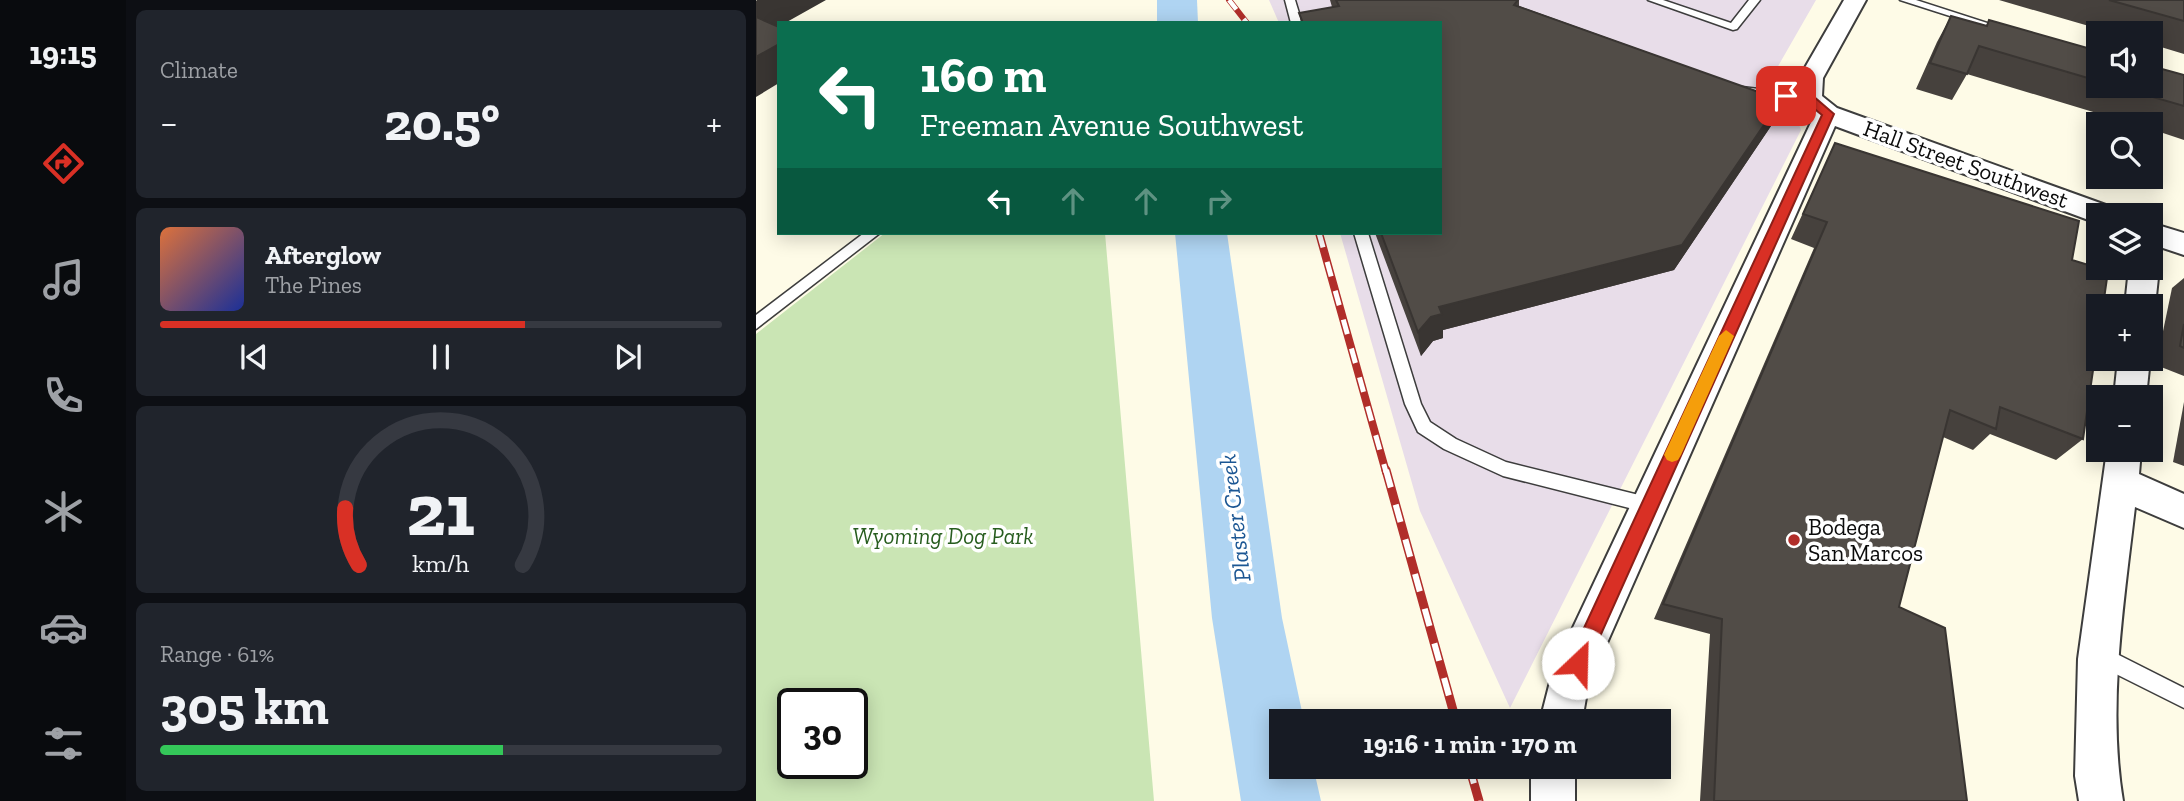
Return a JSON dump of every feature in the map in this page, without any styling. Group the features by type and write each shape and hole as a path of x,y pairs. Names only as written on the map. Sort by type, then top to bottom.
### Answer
{"street":[{"path":"1563,709 1568,685 1649,505 1819,106 1811,78 1855,0"},
{"name":"Hall Street Southwest","path":"1819,106 2086,208"},
{"path":"2163,237 2184,244"},
{"path":"2101,801 2097,776 2099,655 2122,466 2184,510"},
{"path":"1551,779 1553,801"}],"lane":[{"path":"1290,0 1296,21"},
{"path":"1653,0 1733,27 1755,0"},
{"path":"1905,0 2022,35"},
{"path":"1728,86 1819,106"},
{"path":"756,323 870,235"},
{"path":"1362,235 1413,404 1424,427 1450,444 1503,469 1649,505"},
{"path":"2099,655 2184,698"}],"shaded area":[{"path":"1269,0 1816,0 1777,68 1801,130 1510,708 1420,511 1341,235 1442,235 1442,21 1278,21"}],"green space":[{"name":"Wyoming Dog Park","path":"882,235 1105,235 1154,801 756,801 756,334"}],"building":[{"path":"1336,0 1518,0 1514,5 1781,100 1682,245 1439,307 1442,314 1431,317 1418,332 1382,235 1442,235 1442,21 1302,21 1299,13 1339,6"},
{"path":"2109,0 2184,0 2184,21"},
{"path":"1951,16 1987,26 1989,20 2086,48 2086,77 1979,46 1967,74 1930,63"},
{"path":"756,17 777,26 777,45 756,57"},
{"path":"2163,69 2184,75 2184,106 2156,98 2163,98"},
{"name":"Bodega San Marcos","path":"1835,143 2079,221 2072,260 2086,264 2086,280 2107,280 2105,294 2086,294 2086,371 2093,371 2091,385 2086,385 2083,439 2000,407 1996,429 1950,410 1899,607 1945,628 1967,801 1714,801 1722,619 1663,604 1827,222 1803,214"},
{"path":"2184,324 2184,348 2180,346"}],"waterway":[{"name":"Plaster Creek","path":"1177,0 1178,21"},
{"name":"Plaster Creek","path":"1201,235 1247,618 1281,801"}],"railway":[{"path":"1229,0 1245,21"},
{"path":"1320,235 1386,472"},
{"path":"1386,470 1453,709"},
{"path":"1473,779 1479,801"}],"slow traffic":[{"path":"1672,455 1726,336"}],"place":[{"name":"Bodega San Marcos","path":"1794,540"}],"route":[{"path":"1578,663 1828,114 1809,99 1786,96"}]}
